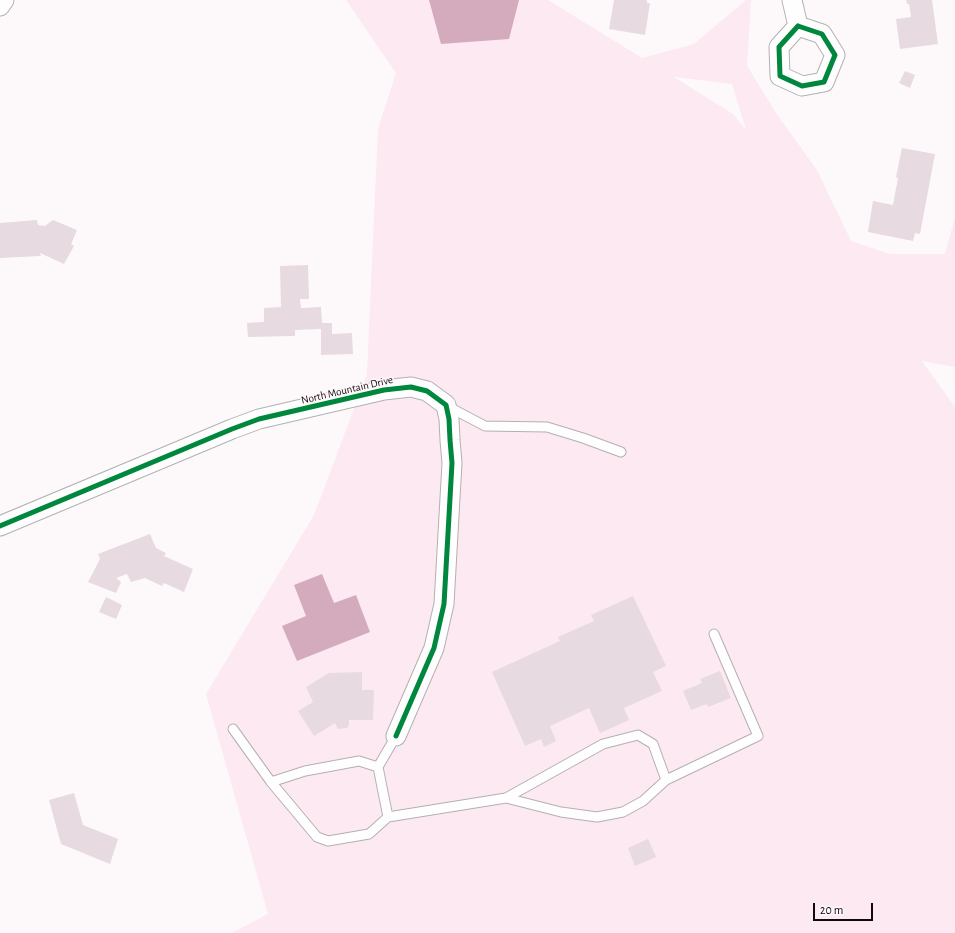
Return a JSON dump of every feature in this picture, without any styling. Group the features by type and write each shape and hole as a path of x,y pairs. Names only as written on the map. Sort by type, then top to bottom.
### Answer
{"street":[{"path":"0,6 4,0"},
{"path":"792,0 798,26"},
{"name":"North Mountain Drive","path":"0,526 232,429 259,420 384,390 411,387 427,391 446,405"},
{"path":"396,736 434,648 444,604 452,463 449,419 446,405"}],"lane":[{"path":"446,405 485,426 547,427 622,452"},
{"path":"506,798 561,812 597,817 623,812 642,801 666,780 758,736 714,634"},
{"path":"233,729 271,782 317,837 328,841 369,834 388,817 506,798 603,744 638,735 653,744 666,780"},
{"path":"388,817 378,767 396,736"},
{"path":"271,782 305,771 359,761 378,767"}],"shaded area":[{"path":"346,0 548,0 642,58 694,44 746,0 751,0 747,66 778,116 817,170 851,241 890,254 945,254 955,217 955,367 922,361 955,407 955,933 232,933 268,914 206,694 314,515 367,374 378,129 396,73","holes":["674,77 732,84 746,130 733,114"]},
{"path":"429,0 519,0 509,39 441,44"},
{"path":"322,574 334,603 356,595 370,632 297,661 282,626 306,616 294,585"}],"building":[{"path":"614,0 647,0 647,3 650,3 645,35 609,29"},
{"path":"906,0 932,0 938,44 900,49 896,19 911,17 909,4 907,4"},
{"path":"905,71 915,75 910,88 899,83"},
{"path":"902,148 935,154 920,234 915,233 913,241 868,232 873,201 893,205 898,178 896,177"},
{"path":"37,220 38,225 45,226 53,220 77,230 71,244 74,246 64,264 40,253 41,256 0,258 0,223"},
{"path":"308,265 309,299 300,299 301,308 321,307 322,323 332,323 332,334 352,333 353,354 321,355 321,329 295,330 295,336 248,337 247,323 264,322 264,308 281,307 280,266"},
{"path":"150,534 156,548 166,553 164,556 193,569 184,592 164,583 162,586 145,578 131,582 127,574 116,578 121,582 116,593 88,582 100,559 98,554"},
{"path":"633,596 666,666 653,672 662,691 624,708 629,720 600,733 589,708 550,726 556,741 544,747 541,739 525,746 492,672 560,641 558,637 594,621 591,615"},
{"path":"106,597 122,605 116,619 99,612"},
{"path":"720,671 731,698 708,707 707,704 691,710 683,691 702,683 700,679"},
{"path":"362,672 362,690 374,690 373,720 349,720 349,725 347,728 338,729 335,723 314,736 298,711 313,702 306,687 329,673"},
{"path":"74,793 83,825 118,839 110,864 61,844 49,800"},
{"path":"648,839 656,857 635,866 628,848"}],"cycle path":[{"path":"798,26 822,34 835,55 824,82 802,86 780,76 779,47 798,26"},
{"path":"0,526 259,419 384,390 411,387 427,391 446,405 449,419 452,463 444,604 434,648 396,736"}]}
